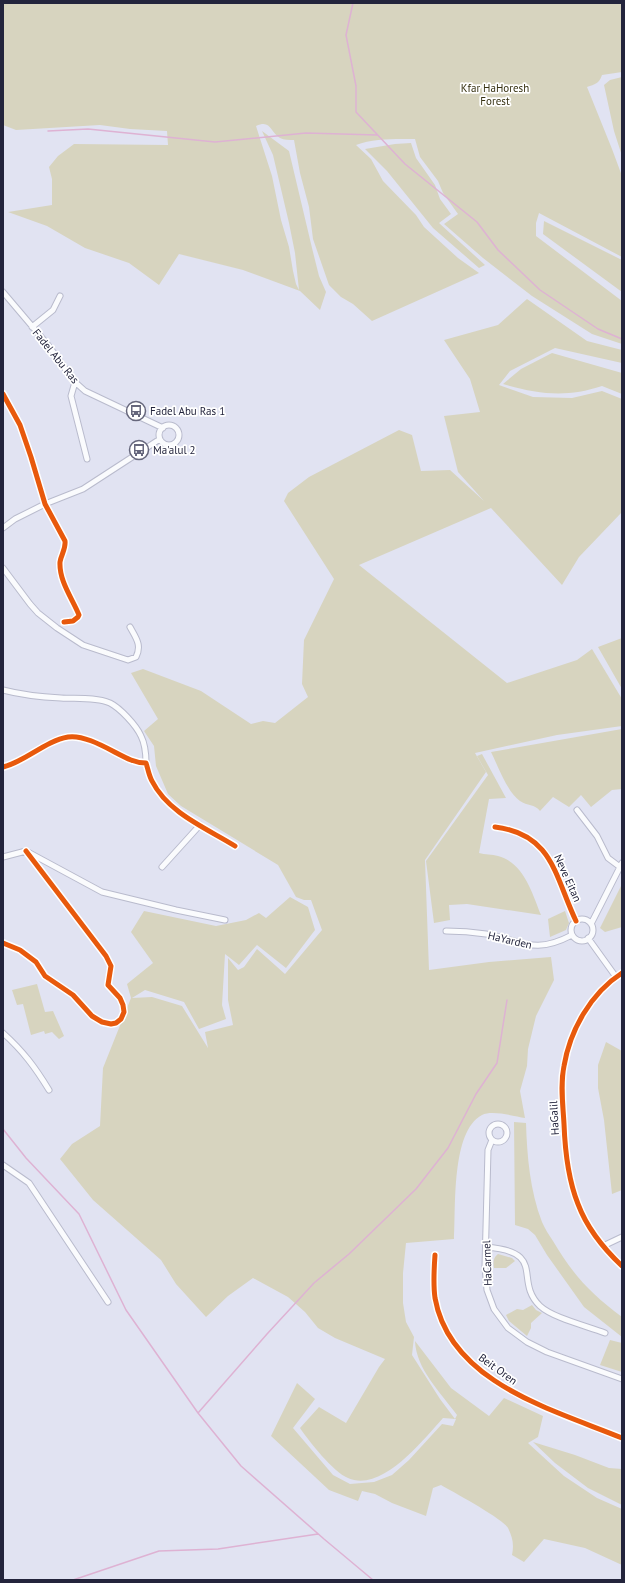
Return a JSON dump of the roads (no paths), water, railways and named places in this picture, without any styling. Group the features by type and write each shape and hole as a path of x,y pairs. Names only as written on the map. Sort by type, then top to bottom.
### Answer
{"street":[{"name":"Fadel Abu Ras","path":"3,292 75,382 85,391 162,428"},
{"path":"32,327 53,310 60,296"},
{"path":"75,382 71,396 87,459"},
{"path":"3,394 20,425 45,504 65,541 65,548 60,563 62,581 79,615 73,621 64,622"},
{"path":"174,426 178,430 179,436 176,442 171,445 165,444 160,439 162,428 174,426"},
{"path":"3,528 14,520 45,504 83,489 160,439"},
{"path":"3,568 38,613 53,625 83,644 128,660 136,657 140,650 138,642 130,627"},
{"path":"3,690 19,694 54,698 98,700 114,705 141,736 146,752 146,763 152,781 164,799 180,813 235,846"},
{"path":"3,767 58,740 69,737 86,740 114,751 132,761 146,763"},
{"path":"577,810 597,836 608,858 621,865 591,924 592,933 588,938 579,940 572,935 572,925 576,921 582,919 591,924"},
{"path":"162,867 200,825"},
{"name":"Neve Eitan","path":"495,827 514,830 526,835 542,848 553,866 565,898 576,921"},
{"path":"3,943 20,950 36,962 45,976 73,995 97,1020 111,1024 116,1023 120,1019 124,1012 123,1005 120,998 108,985 111,966 106,956 26,850"},
{"path":"3,857 26,850 102,892 225,920"},
{"name":"HaYarden","path":"446,931 486,934 535,946 553,944 572,935"},
{"path":"588,938 616,977"},
{"name":"HaGalil","path":"622,973 616,977 594,1000 575,1029 566,1054 562,1080 566,1154 578,1205 603,1246 622,1266"},
{"path":"3,1033 18,1046 35,1066 49,1090"},
{"name":"HaCarmel","path":"492,1140 488,1150 485,1266 487,1290 494,1309 508,1328 527,1342 538,1348 622,1379"},
{"path":"3,1165 30,1183 108,1302"},
{"path":"603,1246 622,1237"},
{"path":"486,1247 508,1250 521,1258 528,1271 529,1285 534,1299 546,1311 605,1332"},
{"name":"Beit Oren","path":"435,1255 434,1282 435,1298 438,1310 451,1336 471,1362 485,1374 513,1392 622,1438"}],"waterway":[{"path":"353,3 346,35 356,86 356,112 405,164 477,222 498,250 540,290 598,329 622,339"},
{"path":"48,131 88,129 215,142 306,133 377,135"},
{"path":"198,1413 314,1283 349,1254 416,1189 448,1148 476,1094 497,1063 507,1000"},
{"path":"3,1129 26,1158 79,1214 126,1310 198,1413 241,1466 373,1580"},
{"path":"73,1580 159,1551 218,1549 318,1534"}],"place":[{"name":"Fadel Abu Ras 1","path":"136,411"},
{"name":"Ma'alul 2","path":"139,450"}],"park label":[{"name":"Kfar HaHoresh Forest","path":"495,94"}]}
